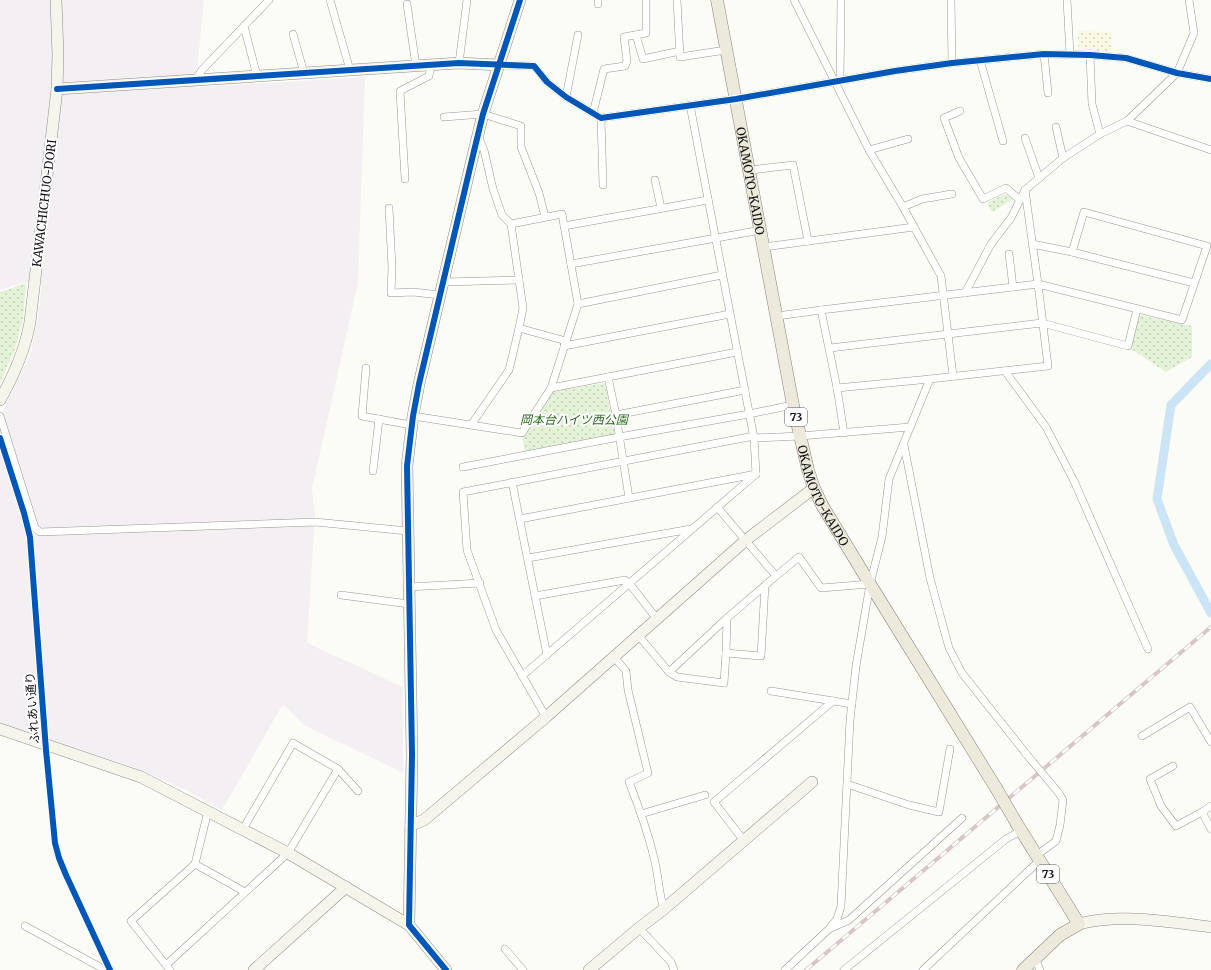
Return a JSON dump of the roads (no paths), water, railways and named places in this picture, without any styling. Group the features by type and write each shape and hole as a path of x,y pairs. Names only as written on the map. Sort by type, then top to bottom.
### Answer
{"main road":[{"name":"OKAMOTO-KAIDO","path":"717,0 778,316 793,404 808,470 814,488 828,516 1020,827"},
{"name":"73","path":"1020,827 1079,924"},
{"path":"1023,970 1060,935 1079,924"}],"street":[{"name":"KAWACHICHUO-DORI","path":"0,400 21,357 28,334 58,89 56,0"},
{"path":"195,80 202,70 268,0"},
{"path":"330,0 350,70"},
{"path":"459,63 467,0"},
{"path":"409,925 412,754 407,466 412,420 425,356 444,282 483,114 520,0"},
{"path":"593,113 604,68 625,66 627,61 624,37 646,33 646,0"},
{"path":"677,0 680,56 726,50"},
{"path":"794,0 837,81 869,150 903,207 940,276 953,376"},
{"path":"837,81 841,0"},
{"path":"951,0 952,63"},
{"path":"1067,0 1070,54"},
{"path":"964,293 991,244 1011,218 1024,190 1063,158 1100,134 1128,121 1177,73 1194,33 1189,0"},
{"path":"407,4 416,66"},
{"path":"244,26 257,76"},
{"path":"293,34 304,73"},
{"path":"636,35 643,59 680,51"},
{"path":"566,97 578,36"},
{"path":"58,89 459,63 534,66 547,82 566,97 601,118 736,99 952,63 1044,54 1090,54 1126,58 1177,73 1211,79"},
{"path":"1044,54 1048,93"},
{"path":"1090,54 1092,104 1100,134"},
{"path":"980,60 1004,141"},
{"path":"405,179 400,91 429,76 431,65"},
{"path":"690,105 754,437 756,474"},
{"path":"960,111 944,118 959,158 983,199 1006,188 1020,200"},
{"path":"444,116 483,114 521,126 521,147 540,193 545,217"},
{"path":"601,118 603,185"},
{"path":"1128,121 1211,150"},
{"path":"1056,127 1063,158"},
{"path":"471,425 509,370 523,308 511,224 502,216 492,188 484,150 478,136"},
{"path":"1025,138 1039,178"},
{"path":"869,150 908,139"},
{"path":"750,170 793,165 808,241"},
{"path":"655,180 661,208"},
{"path":"838,388 930,380 953,376 1048,366 1024,190"},
{"path":"903,207 922,198 952,194"},
{"path":"564,226 708,200"},
{"path":"389,208 392,268 391,293 413,292 440,295"},
{"path":"778,316 1038,284 1182,320 1207,246 1084,212 1072,252"},
{"path":"366,368 362,416 379,419 471,425 522,433 551,388 578,304 562,214 511,224"},
{"path":"764,247 914,227"},
{"path":"571,264 761,230"},
{"path":"1032,244 1072,252 1194,284"},
{"path":"1009,254 1013,287"},
{"path":"578,304 722,275"},
{"path":"444,282 519,280"},
{"path":"830,348 1042,323 1128,346 1137,309"},
{"path":"821,310 838,388 844,433"},
{"path":"519,328 565,343 730,314"},
{"path":"551,388 737,352"},
{"path":"1005,371 1046,427 1074,481 1148,649"},
{"path":"608,377 616,414 628,498"},
{"path":"786,970 829,929 837,918 841,906 852,704 856,666 870,584 882,537 889,479 930,380"},
{"path":"616,414 745,390"},
{"path":"463,467 749,414 793,404"},
{"path":"0,416 35,528 40,532 315,522 408,531"},
{"path":"373,471 379,419"},
{"path":"546,717 496,630 467,550 463,492 754,437 800,436 910,427"},
{"path":"904,444 930,578 949,648 962,673 1063,800 1060,825 1056,841 923,970"},
{"path":"520,519 756,474"},
{"path":"522,676 756,474"},
{"path":"512,482 547,655"},
{"path":"411,825 424,820 546,717 746,540 814,488"},
{"path":"717,507 776,576"},
{"path":"528,558 692,528"},
{"path":"669,672 727,618 799,557 821,588 870,584"},
{"path":"536,596 625,580 657,619"},
{"path":"409,587 480,584"},
{"path":"726,653 761,656 765,585"},
{"path":"341,595 410,604"},
{"path":"638,635 669,672 677,677 724,683 727,618"},
{"path":"614,656 626,671 628,690 648,773 629,782 646,827 664,909"},
{"path":"771,691 852,704"},
{"path":"744,841 714,802 833,701"},
{"path":"1142,736 1190,708 1211,742"},
{"path":"0,729 141,777 288,853 409,925 446,970"},
{"path":"243,829 293,743 338,769 358,791"},
{"path":"847,784 909,805 939,812 950,749"},
{"path":"1173,766 1150,779 1161,806 1176,826 1211,806"},
{"path":"208,811 195,864 131,921 168,968 245,892 288,853 338,769"},
{"path":"589,970 664,909 812,782"},
{"path":"641,814 705,795"},
{"path":"1202,812 1211,829"},
{"path":"829,929 849,920 962,818"},
{"path":"844,970 854,967 1020,827"},
{"path":"195,864 245,892"},
{"path":"254,970 346,887"},
{"path":"1079,924 1098,920 1126,919 1211,927"},
{"path":"24,926 104,969 110,969"},
{"path":"639,928 671,962 674,970"},
{"path":"505,949 523,970"},
{"path":"1035,958 1040,970"}],"waterway":[{"path":"1211,364 1171,405 1157,499 1174,545 1211,613"}],"railway":[{"path":"806,970 1211,627"}],"park label":[{"name":"岡本台ハイツ西公園","path":"574,419"}]}
